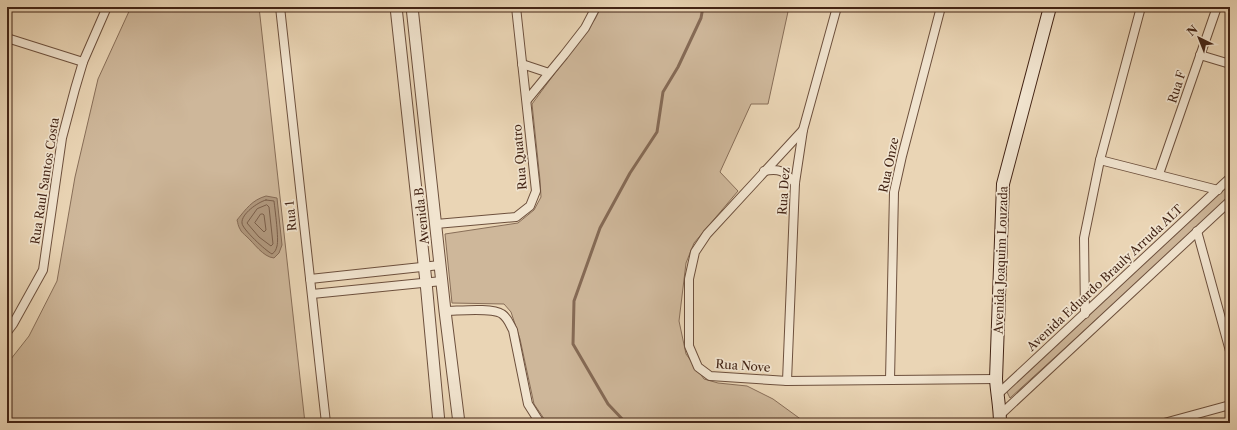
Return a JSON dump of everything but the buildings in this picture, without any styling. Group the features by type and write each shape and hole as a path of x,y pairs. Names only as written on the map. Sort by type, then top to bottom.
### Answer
{"main road":[{"name":"Avenida Joaquim Louzada","path":"1000,419 996,379 1003,184 1050,7"}],"street":[{"name":"Rua Raul Santos Costa","path":"7,332 43,270 62,138 83,62 107,7"},
{"name":"Rua 1","path":"280,7 326,423"},
{"name":"Avenida B","path":"396,7 425,266 439,423"},
{"name":"Avenida B","path":"412,7 445,312 459,423"},
{"name":"Rua Quatro","path":"436,224 516,218 530,206 536,191 516,7"},
{"path":"527,100 585,28 596,7"},
{"name":"Rua Dez","path":"788,381 795,183 803,130 837,7"},
{"name":"Rua Onze","path":"890,380 894,192 941,7"},
{"path":"1085,314 1084,238 1100,160 1141,7"},
{"name":"Rua F","path":"1160,174 1216,7"},
{"path":"7,38 83,62"},
{"path":"1200,55 1230,64"},
{"path":"522,64 549,73"},
{"name":"Rua Nove","path":"803,130 707,234 695,252 689,279 689,346 698,367 710,376 788,381 996,379"},
{"path":"1100,160 1160,174 1218,190"},
{"path":"764,172 774,169 782,171 795,183"},
{"name":"Avenida Eduardo Brauly Arruda ALT","path":"997,395 1230,178"},
{"path":"1000,419 1230,201"},
{"path":"1198,231 1230,351"},
{"path":"310,279 440,265"},
{"path":"312,294 442,280"},
{"path":"445,312 490,310 502,314 509,321 513,330 528,404 540,423"},
{"path":"1164,423 1230,405"}],"shaded area":[{"path":"131,7 259,7 305,423 7,423 7,364 29,336 57,281 75,177 98,79"},
{"path":"601,7 789,7 768,104 751,104 720,172 738,191 694,243 686,263 679,321 686,354 704,379 718,383 747,386 773,399 806,423 547,423 534,404 520,339 511,312 504,304 452,303 445,234 518,223 534,210 541,197 532,104 595,19"},
{"path":"1230,183 1230,198 1010,398 1006,390"}],"water":[{"path":"266,196 277,198 282,245 279,253 274,258 262,252 241,231 237,220 253,202"}],"waterway":[{"path":"626,423 608,404 573,344 574,301 600,228 630,173 657,132 663,92 678,67 701,18 703,7"}]}
